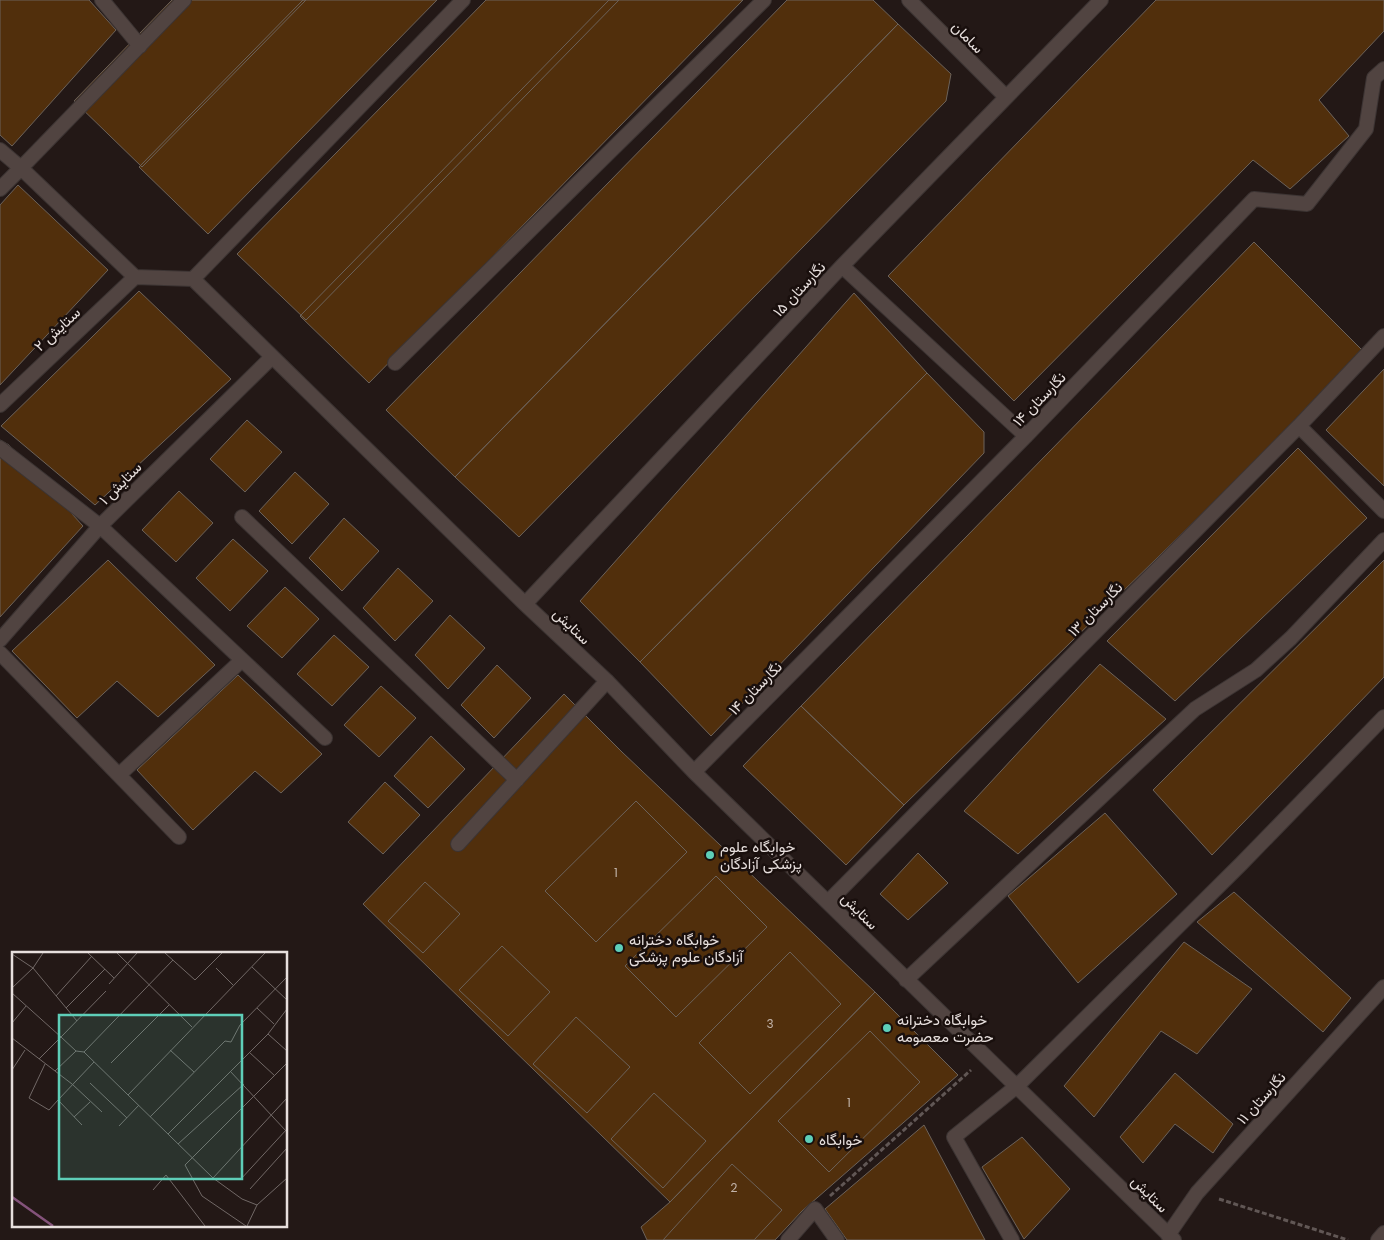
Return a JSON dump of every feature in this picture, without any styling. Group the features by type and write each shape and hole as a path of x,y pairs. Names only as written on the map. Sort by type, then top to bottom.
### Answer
{"street":[{"path":"102,0 140,46"},
{"path":"0,189 184,0"},
{"path":"0,150 136,277 193,279 463,0"},
{"path":"395,363 764,0"},
{"name":"سامان","path":"908,0 1006,96"},
{"name":"نگارستان ۱۵","path":"525,604 842,266 1101,0"},
{"name":"نگارستان ۱۴","path":"694,772 1026,436 1254,199 1307,204 1366,129 1374,78 1384,69"},
{"path":"842,266 1026,436"},
{"name":"ستایش ۲","path":"0,405 136,277"},
{"name":"ستایش","path":"193,279 525,604 607,681 694,772 1171,1238"},
{"name":"نگارستان ۱۳","path":"828,902 1299,426 1384,336"},
{"name":"ستایش ۱","path":"0,640 100,526 272,357"},
{"path":"1299,426 1384,511"},
{"path":"0,448 100,526 325,738"},
{"path":"242,517 517,780"},
{"path":"906,980 1195,709 1256,670 1291,638 1384,540"},
{"path":"0,653 179,837"},
{"path":"119,775 242,660"},
{"path":"458,844 607,681"},
{"path":"1012,1240 954,1137 1017,1086 1241,864 1384,717"},
{"name":"نگارستان ۱۱","path":"1171,1238 1197,1193 1384,987"},
{"path":"788,1240 815,1209 837,1240"},
{"path":"1378,1240 1384,1233"}],"path":[{"path":"815,1209 986,1057"},
{"path":"1197,1193 1348,1240"}],"building":[{"path":"0,0 89,0 116,30 12,146 0,135"},
{"path":"172,0 306,0 142,167 74,101"},
{"path":"303,0 437,0 208,234 139,167"},
{"path":"486,0 619,0 306,320 237,254"},
{"path":"609,0 743,0 369,383 300,316"},
{"path":"787,0 873,0 898,24 455,477 386,410"},
{"path":"1156,0 1384,0 1384,31 1319,100 1349,136 1290,189 1253,160 1014,401 888,276"},
{"path":"898,24 951,74 946,101 519,537 455,477"},
{"path":"18,185 108,270 0,385 0,205"},
{"path":"1254,242 1366,354 904,805 801,706"},
{"path":"139,291 231,379 95,505 1,426"},
{"path":"854,293 927,373 640,662 580,601"},
{"path":"1384,369 1384,486 1326,430"},
{"path":"927,373 984,432 984,453 711,736 640,662"},
{"path":"247,420 282,452 245,492 210,459"},
{"path":"0,440 9,445 83,526 0,617"},
{"path":"1298,448 1367,518 1175,701 1107,641"},
{"path":"295,472 329,504 292,544 259,511"},
{"path":"179,491 213,523 176,562 142,530"},
{"path":"344,518 379,551 342,591 309,558"},
{"path":"233,539 268,571 230,611 196,578"},
{"path":"108,560 215,665 158,717 117,681 77,718 12,651"},
{"path":"1384,560 1384,677 1212,855 1153,790"},
{"path":"398,568 433,601 395,641 363,608"},
{"path":"285,587 319,619 282,658 247,626"},
{"path":"450,615 485,648 448,689 415,655"},
{"path":"334,635 369,667 332,706 297,674"},
{"path":"1100,664 1166,719 1018,854 964,811"},
{"path":"497,665 531,698 494,738 461,705"},
{"path":"238,675 322,754 281,793 255,771 193,830 137,770"},
{"path":"381,686 416,718 379,757 344,725"},
{"name":"خوابگاه دخترانه آزادگان علوم پزشکی","path":"564,694 622,752 875,992 670,1202 363,904"},
{"path":"801,706 904,805 846,865 743,766"},
{"path":"431,736 465,769 428,808 394,776"},
{"path":"385,782 420,815 383,854 348,822"},
{"path":"636,801 687,852 596,942 545,891"},
{"path":"1105,813 1177,894 1078,983 1008,896"},
{"path":"918,853 948,883 908,920 880,894"},
{"path":"716,876 767,927 676,1017 625,966"},
{"path":"425,882 460,914 423,953 388,921"},
{"path":"1234,892 1351,998 1323,1032 1197,922"},
{"path":"1184,942 1252,989 1197,1054 1161,1031 1094,1117 1064,1086"},
{"path":"502,946 550,992 508,1036 459,990"},
{"path":"790,952 841,1004 750,1094 699,1043"},
{"name":"خوابگاه","path":"875,992 958,1075 802,1211 775,1240 647,1240 641,1227 670,1202"},
{"path":"576,1017 630,1067 587,1113 533,1064"},
{"path":"870,1031 920,1082 829,1172 778,1121"},
{"path":"1175,1073 1233,1124 1213,1153 1175,1124 1143,1163 1120,1137"},
{"path":"654,1093 706,1141 663,1188 611,1139"},
{"path":"924,1125 985,1240 847,1240 825,1209"},
{"path":"1022,1137 1070,1189 1024,1239 982,1167"},
{"path":"732,1164 782,1210 754,1240 663,1240"}],"place":[{"name":"خوابگاه علوم پزشکی آزادگان","path":"710,855"},
{"name":"خوابگاه دخترانه آزادگان علوم پزشکی","path":"619,948"},
{"name":"خوابگاه دخترانه حضرت معصومه","path":"887,1028"},
{"name":"خوابگاه","path":"809,1139"}]}
